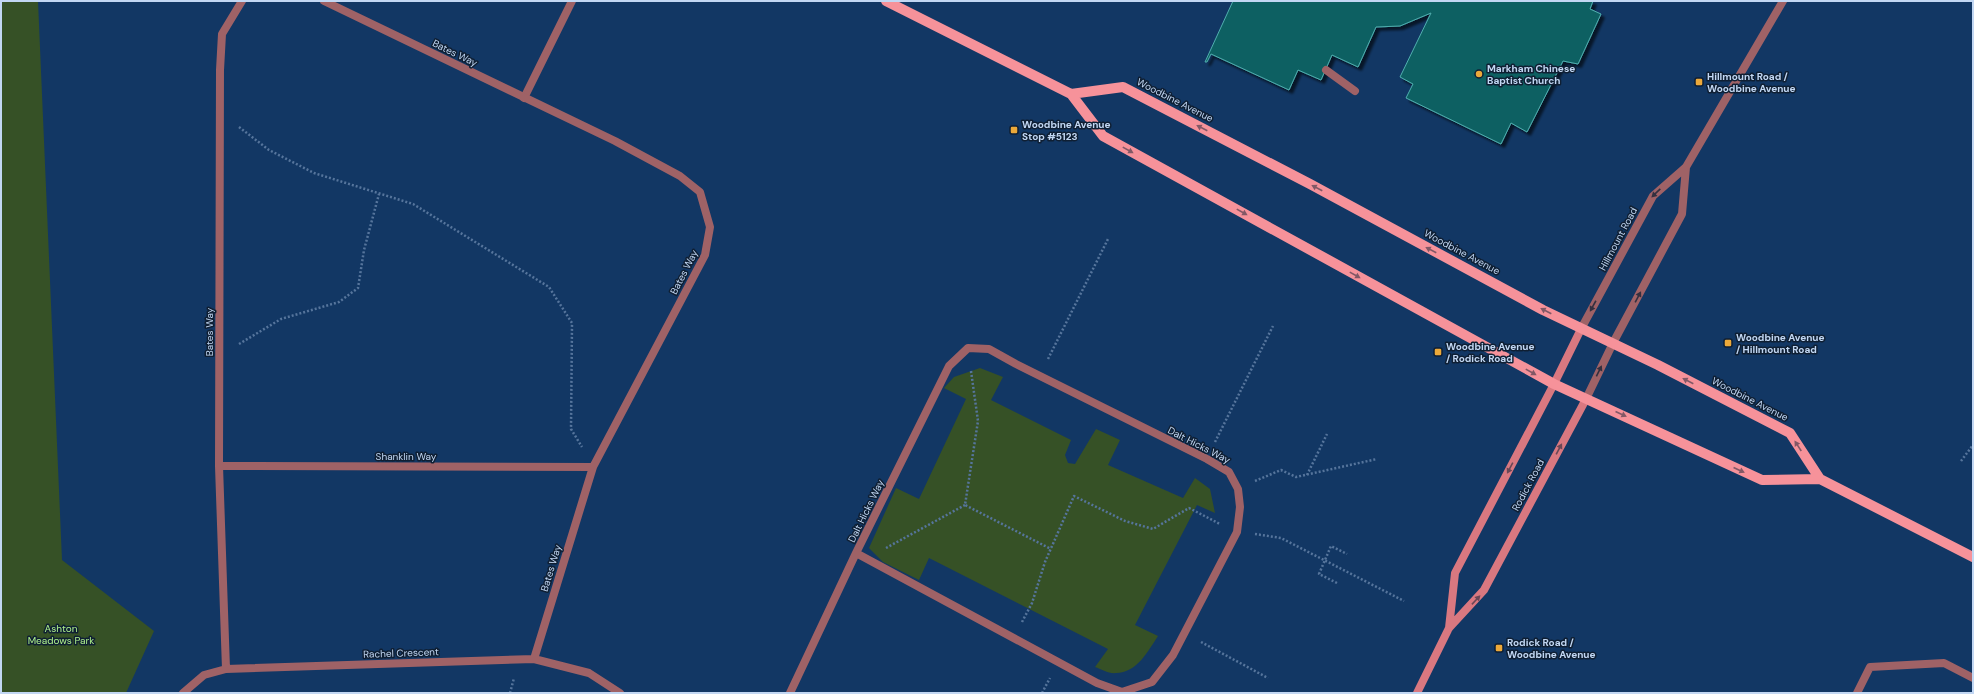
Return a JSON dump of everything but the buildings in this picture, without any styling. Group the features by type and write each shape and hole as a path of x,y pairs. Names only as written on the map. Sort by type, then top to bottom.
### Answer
{"main road":[{"name":"Woodbine Avenue","path":"886,1 1071,94 1103,136 1554,384 1762,480 1820,478"},
{"name":"Woodbine Avenue","path":"1071,94 1123,87 1310,184 1580,329 1790,433 1820,478 1973,557"},
{"name":"Rodick Road","path":"1449,628 1455,573 1554,384 1580,329"},
{"name":"Rodick Road","path":"1417,693 1449,628 1484,590 1586,399"}],"street":[{"name":"Bates Way","path":"226,669 219,466 220,113 222,34 242,1"},
{"name":"Bates Way","path":"324,1 615,141 680,176 700,192 710,227 705,255 593,466 534,659"},
{"path":"524,98 572,1"},
{"name":"Hillmount Road","path":"1580,329 1653,196 1686,167 1782,1"},
{"path":"1326,70 1355,91"},
{"name":"Hillmount Road","path":"1612,344 1682,214 1686,167"},
{"name":"Rodick Road","path":"1586,399 1612,344"},
{"name":"Dalt Hicks Way","path":"790,693 856,553 949,366 968,348 990,349 1040,376 1207,459 1229,472 1238,489 1240,507 1237,532 1183,632 1173,655 1152,682 1122,692 1097,683 856,553"},
{"name":"Shanklin Way","path":"219,466 593,466"},
{"name":"Rachel Crescent","path":"183,693 204,675 226,669 534,659 589,672 620,693"},
{"path":"1856,693 1870,667 1944,663 1973,678"}],"path":[{"path":"220,113 269,150 314,173 413,204 549,287 572,323 571,429 593,466"},
{"path":"219,356 281,319 339,302 358,288 364,250 379,194"},
{"path":"1040,376 1108,239"},
{"path":"1207,459 1273,326"},
{"path":"965,505 978,421 968,348"},
{"path":"1307,475 1327,434"},
{"path":"1961,461 1973,445"},
{"path":"1238,489 1281,470 1296,478 1377,459"},
{"path":"1013,638 1032,603 1051,549 1074,496 1125,521 1153,529 1189,508 1237,532 1281,538 1404,601"},
{"path":"965,505 1051,549"},
{"path":"866,559 965,505"},
{"path":"1337,583 1319,574 1331,546 1347,554"},
{"path":"1183,632 1268,678"}],"green space":[{"name":"Ashton Meadows Park","path":"1,1 38,1 62,560 154,631 126,693 1,693"},
{"path":"980,368 1003,377 991,400 1071,440 1065,455 1068,463 1075,464 1096,429 1120,440 1108,465 1183,498 1195,478 1210,489 1215,513 1197,505 1135,625 1158,636 1141,660 1130,669 1123,672 1113,673 1095,667 1108,649 929,558 919,580 883,562 869,548 896,488 919,499 966,399 944,388 954,377"}],"place":[{"name":"Markham Chinese Baptist Church","path":"1479,74"},
{"name":"Hillmount Road / Woodbine Avenue","path":"1699,82"},
{"name":"Woodbine Avenue Stop #5123","path":"1014,130"},
{"name":"Woodbine Avenue / Hillmount Road","path":"1728,343"},
{"name":"Woodbine Avenue / Rodick Road","path":"1438,352"},
{"name":"Rodick Road / Woodbine Avenue","path":"1499,648"}]}
